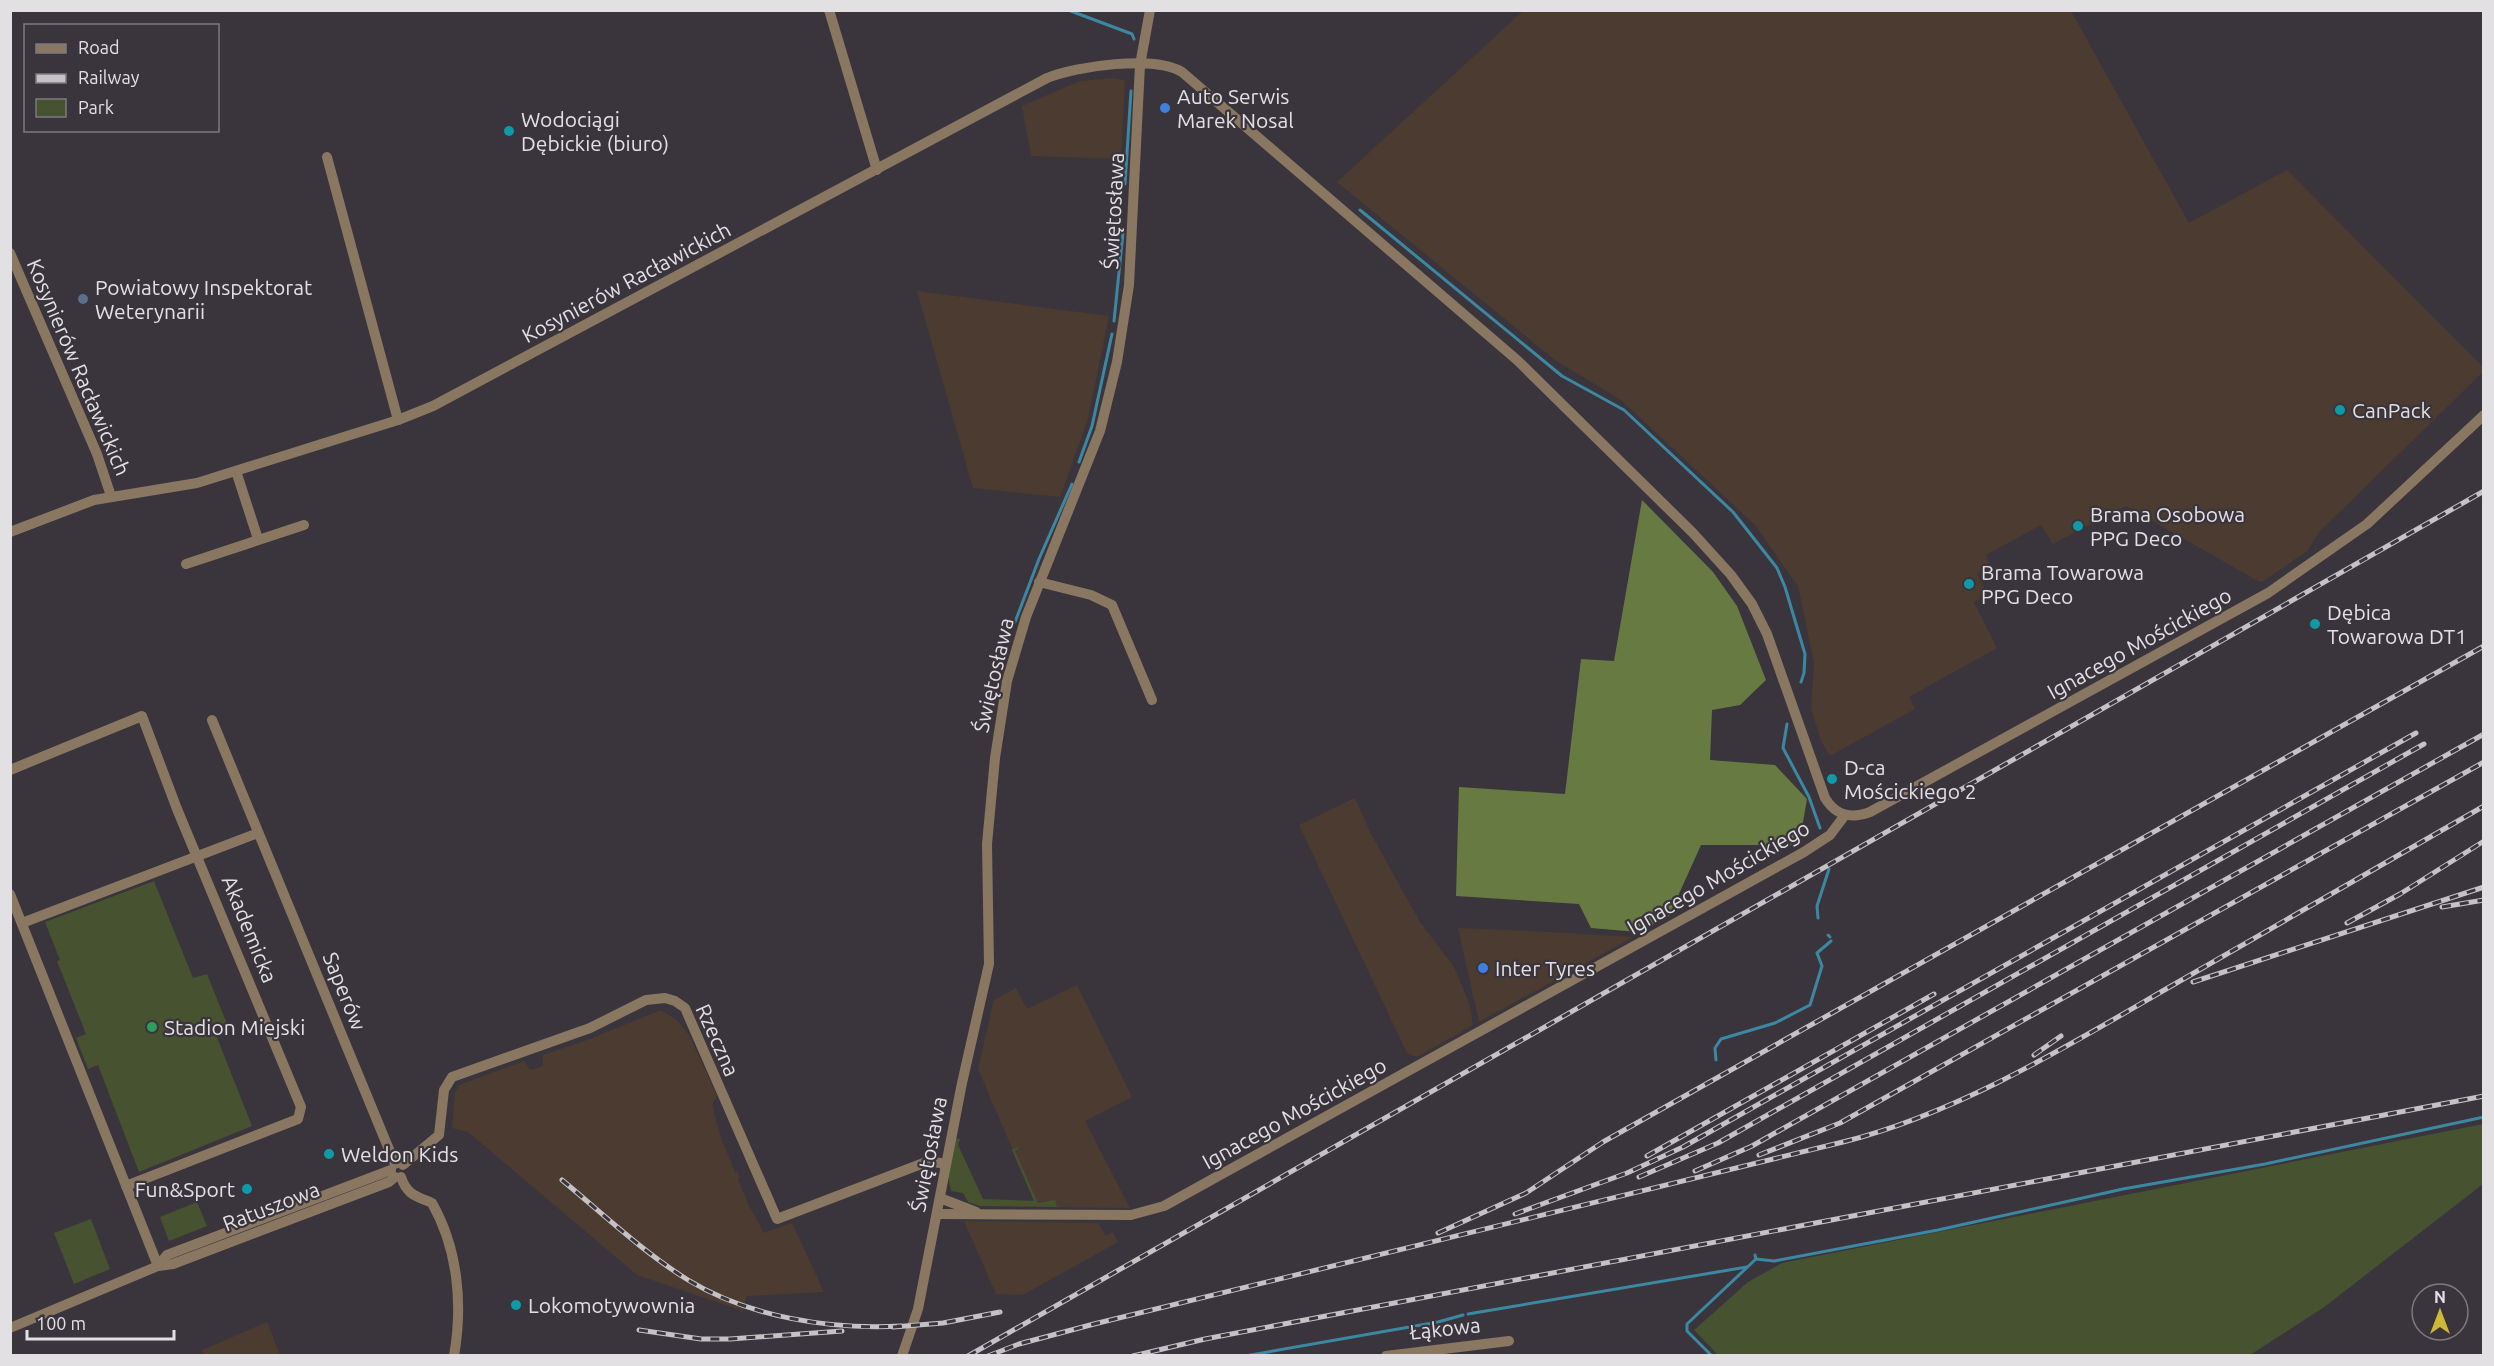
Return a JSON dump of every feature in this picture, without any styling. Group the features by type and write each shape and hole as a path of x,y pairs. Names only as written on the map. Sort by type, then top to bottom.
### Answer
{"street":[{"path":"829,10 877,170"},
{"name":"Świętosława","path":"902,1356 918,1311 945,1164 989,964 987,844 1000,720 1019,638 1039,582 1090,459 1105,414 1117,362 1130,273 1140,65 1150,10"},
{"name":"Kosynierów Racławickich","path":"10,532 82,504 111,496 197,483 398,420 460,393 1062,72 1094,65 1174,68 1187,76 1330,202 1467,315 1693,533 1731,575 1752,604 1767,633 1825,798 1833,809 1845,815"},
{"path":"327,157 398,420"},
{"name":"Kosynierów Racławickich","path":"10,253 97,454 111,496"},
{"name":"Ignacego Mościckiego","path":"937,1214 1131,1215 1164,1206 1794,858 1830,836 1845,815 1855,816 1870,812 2268,593 2367,524 2484,416"},
{"path":"236,471 258,539"},
{"path":"186,564 304,525"},
{"path":"1039,582 1091,595 1112,605 1152,700"},
{"name":"Akademicka","path":"10,770 142,716 301,1107 298,1119 126,1186"},
{"name":"Saperów","path":"212,720 405,1190 411,1195 432,1203 451,1248 457,1307 454,1356"},
{"path":"22,923 258,833"},
{"path":"10,894 158,1266"},
{"name":"Rzeczna","path":"397,1171 439,1135 444,1090 452,1077 590,1028 655,997 675,1001 686,1008 777,1219 929,1161 945,1164"},
{"name":"Ratuszowa","path":"10,1328 158,1266 167,1256 397,1171"},
{"name":"Ignacego Mościckiego","path":"939,1198 979,1214"},
{"name":"Łąkowa","path":"1386,1356 1509,1341"}],"shaded area":[{"path":"1524,10 2071,11 2189,223 2287,170 2483,367 2483,372 2319,532 2307,551 2264,581 2260,582 2126,506 2053,544 2041,525 1986,555 1990,566 1977,574 1988,595 1974,602 1997,648 1909,697 1915,709 1830,756 1821,741 1811,708 1814,663 1798,586 1755,525 1621,400 1555,360 1337,182"},
{"path":"1116,78 1125,81 1121,159 1031,156 1022,106 1080,81"},
{"path":"917,291 1109,316 1088,419 1060,497 973,488"},
{"path":"1355,798 1371,834 1420,922 1454,967 1469,1003 1473,1025 1417,1057 1407,1053 1299,825"},
{"path":"1458,928 1530,931 1633,937 1479,1022"},
{"path":"1077,985 1132,1097 1085,1121 1130,1208 1037,1207 978,1069 994,1000 1016,988 1027,1009"},
{"path":"661,1010 677,1020 689,1035 717,1096 712,1105 721,1138 735,1172 740,1177 738,1179 748,1204 764,1233 792,1223 824,1292 747,1296 743,1311 637,1275 468,1132 452,1128 455,1093 459,1085 524,1061 530,1070 543,1066 543,1055"},
{"path":"964,1221 1098,1223 1106,1236 1113,1232 1118,1242 1023,1295 996,1294"},
{"path":"267,1322 280,1355 204,1355 202,1350"}],"green space":[{"path":"1642,500 1713,572 1737,606 1766,680 1740,705 1712,710 1710,760 1775,765 1807,799 1799,845 1701,845 1669,916 1638,932 1591,928 1579,904 1456,896 1459,787 1565,794 1581,659 1614,661"},
{"name":"Stadion Miejski","path":"154,881 193,978 207,974 227,1024 214,1030 252,1126 139,1172 98,1065 88,1069 76,1038 86,1034 57,961 60,960 45,922"},
{"path":"2483,1124 2483,1184 2323,1308 2250,1355 1719,1356 1694,1330 1748,1282 1782,1263"},
{"path":"955,1138 960,1139 958,1145 983,1199 1034,1201 1012,1150 1021,1146 1015,1151 1038,1203 1055,1200 1057,1207 980,1206 968,1202 963,1193 951,1191 948,1176"},
{"path":"197,1202 207,1226 169,1241 160,1217"},
{"path":"91,1219 110,1269 74,1284 54,1233"}],"waterway":[{"path":"1068,10 1132,34 1134,39"},
{"path":"1125,184 1131,91"},
{"path":"1360,210 1562,376 1624,410 1733,512 1777,568 1785,587 1805,654 1801,682"},
{"path":"1114,321 1123,233"},
{"path":"1079,462 1092,426 1112,334"},
{"path":"1015,622 1039,559 1072,484"},
{"path":"1787,724 1783,748 1809,797 1820,828"},
{"path":"1818,918 1817,906 1829,869"},
{"path":"1716,1060 1715,1048 1721,1039 1775,1023 1810,1005 1822,966 1817,953 1831,941"},
{"path":"1756,1259 1774,1261 1938,1230 2123,1189 2265,1164 2484,1117"},
{"path":"1712,1356 1687,1331 1687,1324 1756,1259 1755,1255"},
{"path":"1468,1314 1747,1267"},
{"path":"1245,1356 1438,1322 1463,1315"}],"railway":[{"path":"968,1356 2484,491"},
{"path":"1438,1233 1526,1193 1603,1142 2484,646"},
{"path":"1515,1214 1627,1173 1683,1147 2416,733"},
{"path":"1695,1171 1752,1146 2484,734"},
{"path":"1639,1177 1718,1143 2424,744"},
{"path":"1759,1155 1840,1123 2484,762"},
{"path":"988,1356 1019,1344 1094,1324 1843,1142 1887,1129 1972,1095 2054,1053 2484,806"},
{"path":"2347,923 2400,894 2484,841"},
{"path":"2193,982 2484,887"},
{"path":"2442,907 2484,900"},
{"path":"1647,1156 1934,994"},
{"path":"2034,1055 2061,1036"},
{"path":"1133,1356 1205,1339 2484,1096"},
{"path":"562,1180 655,1257 688,1280 712,1293 763,1312 818,1323 846,1326 901,1326"},
{"path":"893,1327 943,1323 1000,1312"},
{"path":"639,1330 701,1339 842,1331"}],"place":[{"name":"Auto Serwis Marek Nosal","path":"1165,108"},
{"name":"Wodociągi Dębickie (biuro)","path":"509,131"},
{"name":"Powiatowy Inspektorat Weterynarii","path":"83,299"},
{"name":"CanPack","path":"2340,410"},
{"name":"Brama Osobowa PPG Deco","path":"2078,526"},
{"name":"Brama Towarowa PPG Deco","path":"1969,584"},
{"name":"Dębica Towarowa DT1","path":"2315,624"},
{"name":"D-ca Mościckiego 2","path":"1832,779"},
{"name":"Inter Tyres","path":"1483,968"},
{"name":"Stadion Miejski","path":"152,1027"},
{"name":"Weldon Kids","path":"329,1154"},
{"name":"Fun&Sport","path":"247,1189"},
{"name":"Lokomotywownia","path":"516,1305"}]}
